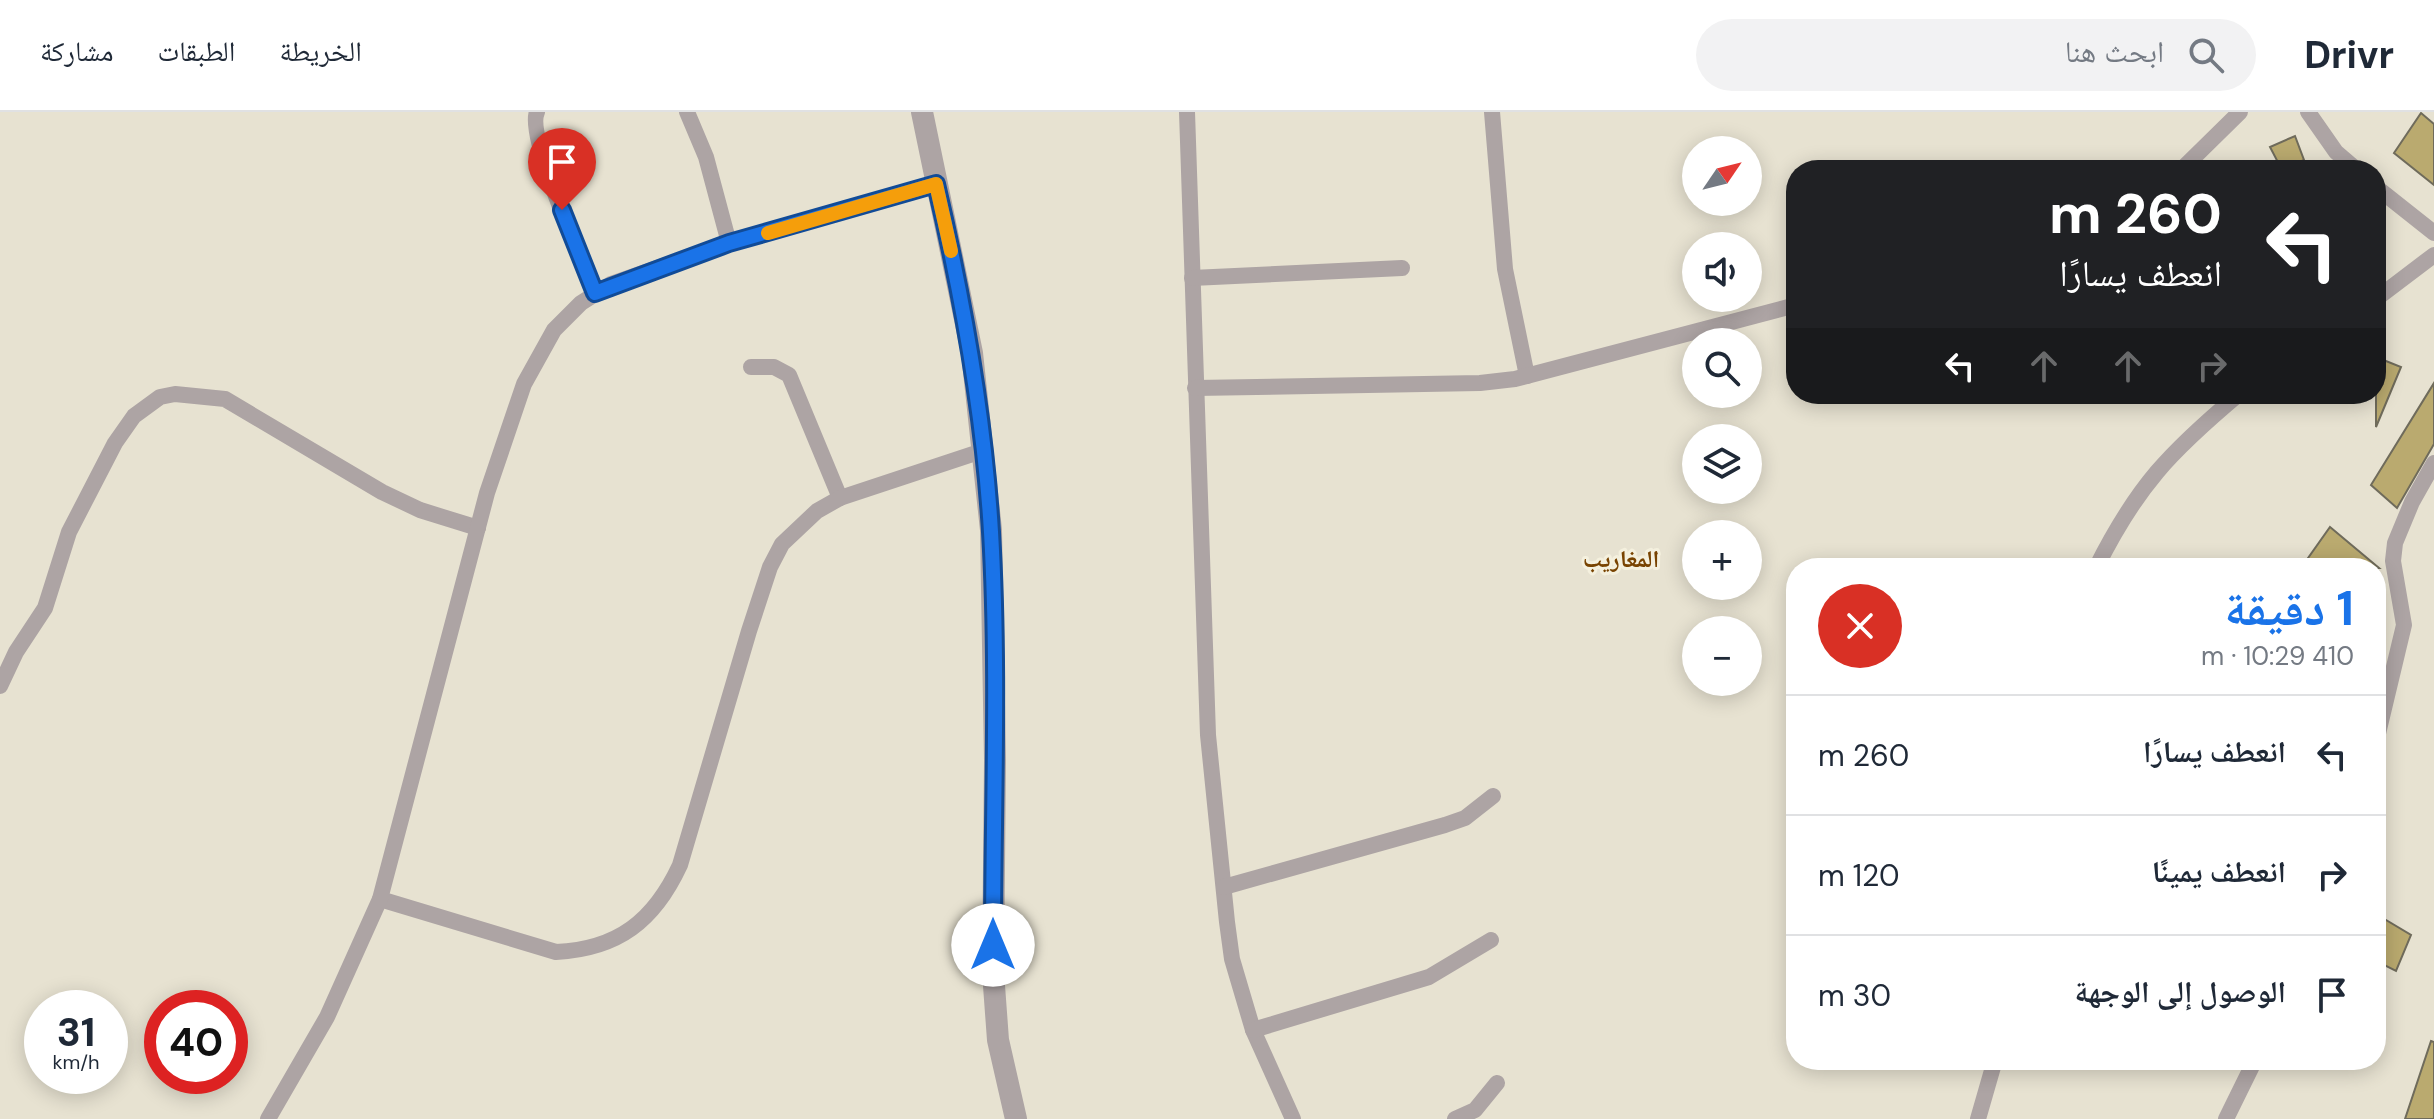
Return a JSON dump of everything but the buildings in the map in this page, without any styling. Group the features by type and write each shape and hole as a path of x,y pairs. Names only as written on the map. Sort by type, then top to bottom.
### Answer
{"street":[{"path":"537,112 535,126 552,183 595,293"},
{"path":"687,112 706,157 729,243"},
{"path":"922,112 970,340 991,530 993,986 998,1040 1016,1119"},
{"path":"1187,112 1208,735 1232,959 1253,1030 1293,1119"},
{"path":"1492,112 1505,269 1527,376"},
{"path":"2191,160 2240,112"},
{"path":"2308,112 2336,152 2345,160"},
{"path":"274,1117 327,1017 380,899 478,528 524,384 554,330 595,293 729,243 936,184"},
{"path":"2386,195 2434,233"},
{"path":"2386,291 2434,255"},
{"path":"1192,278 1402,268"},
{"path":"1195,388 1480,383 1527,376 1786,308"},
{"path":"751,367 774,367 789,375 840,498"},
{"path":"0,686 16,652 45,608 69,532 115,443 134,416 160,397 175,394 225,399 382,492 420,510 478,528"},
{"path":"2101,558 2120,519 2155,471 2186,438 2227,404"},
{"path":"380,899 556,952 582,951 605,944 635,927 670,888 680,865 691,819 770,567 797,528 840,498 982,451"},
{"path":"2386,700 2404,625 2393,561 2395,543 2412,502 2434,463"},
{"path":"1224,887 1445,825 1465,818 1493,796"},
{"path":"1253,1030 1429,977 1491,940"},
{"path":"1978,1119 1992,1070"},
{"path":"2226,1119 2250,1070"},
{"path":"1455,1119 1475,1110 1497,1083"}],"slow traffic":[{"path":"768,233 936,184 951,251"}],"district":[{"name":"المغاريب","path":"1621,559"}],"route":[{"path":"562,210 595,293 611,284 729,243 936,184 972,353 991,530 995,760 993,945"}]}
